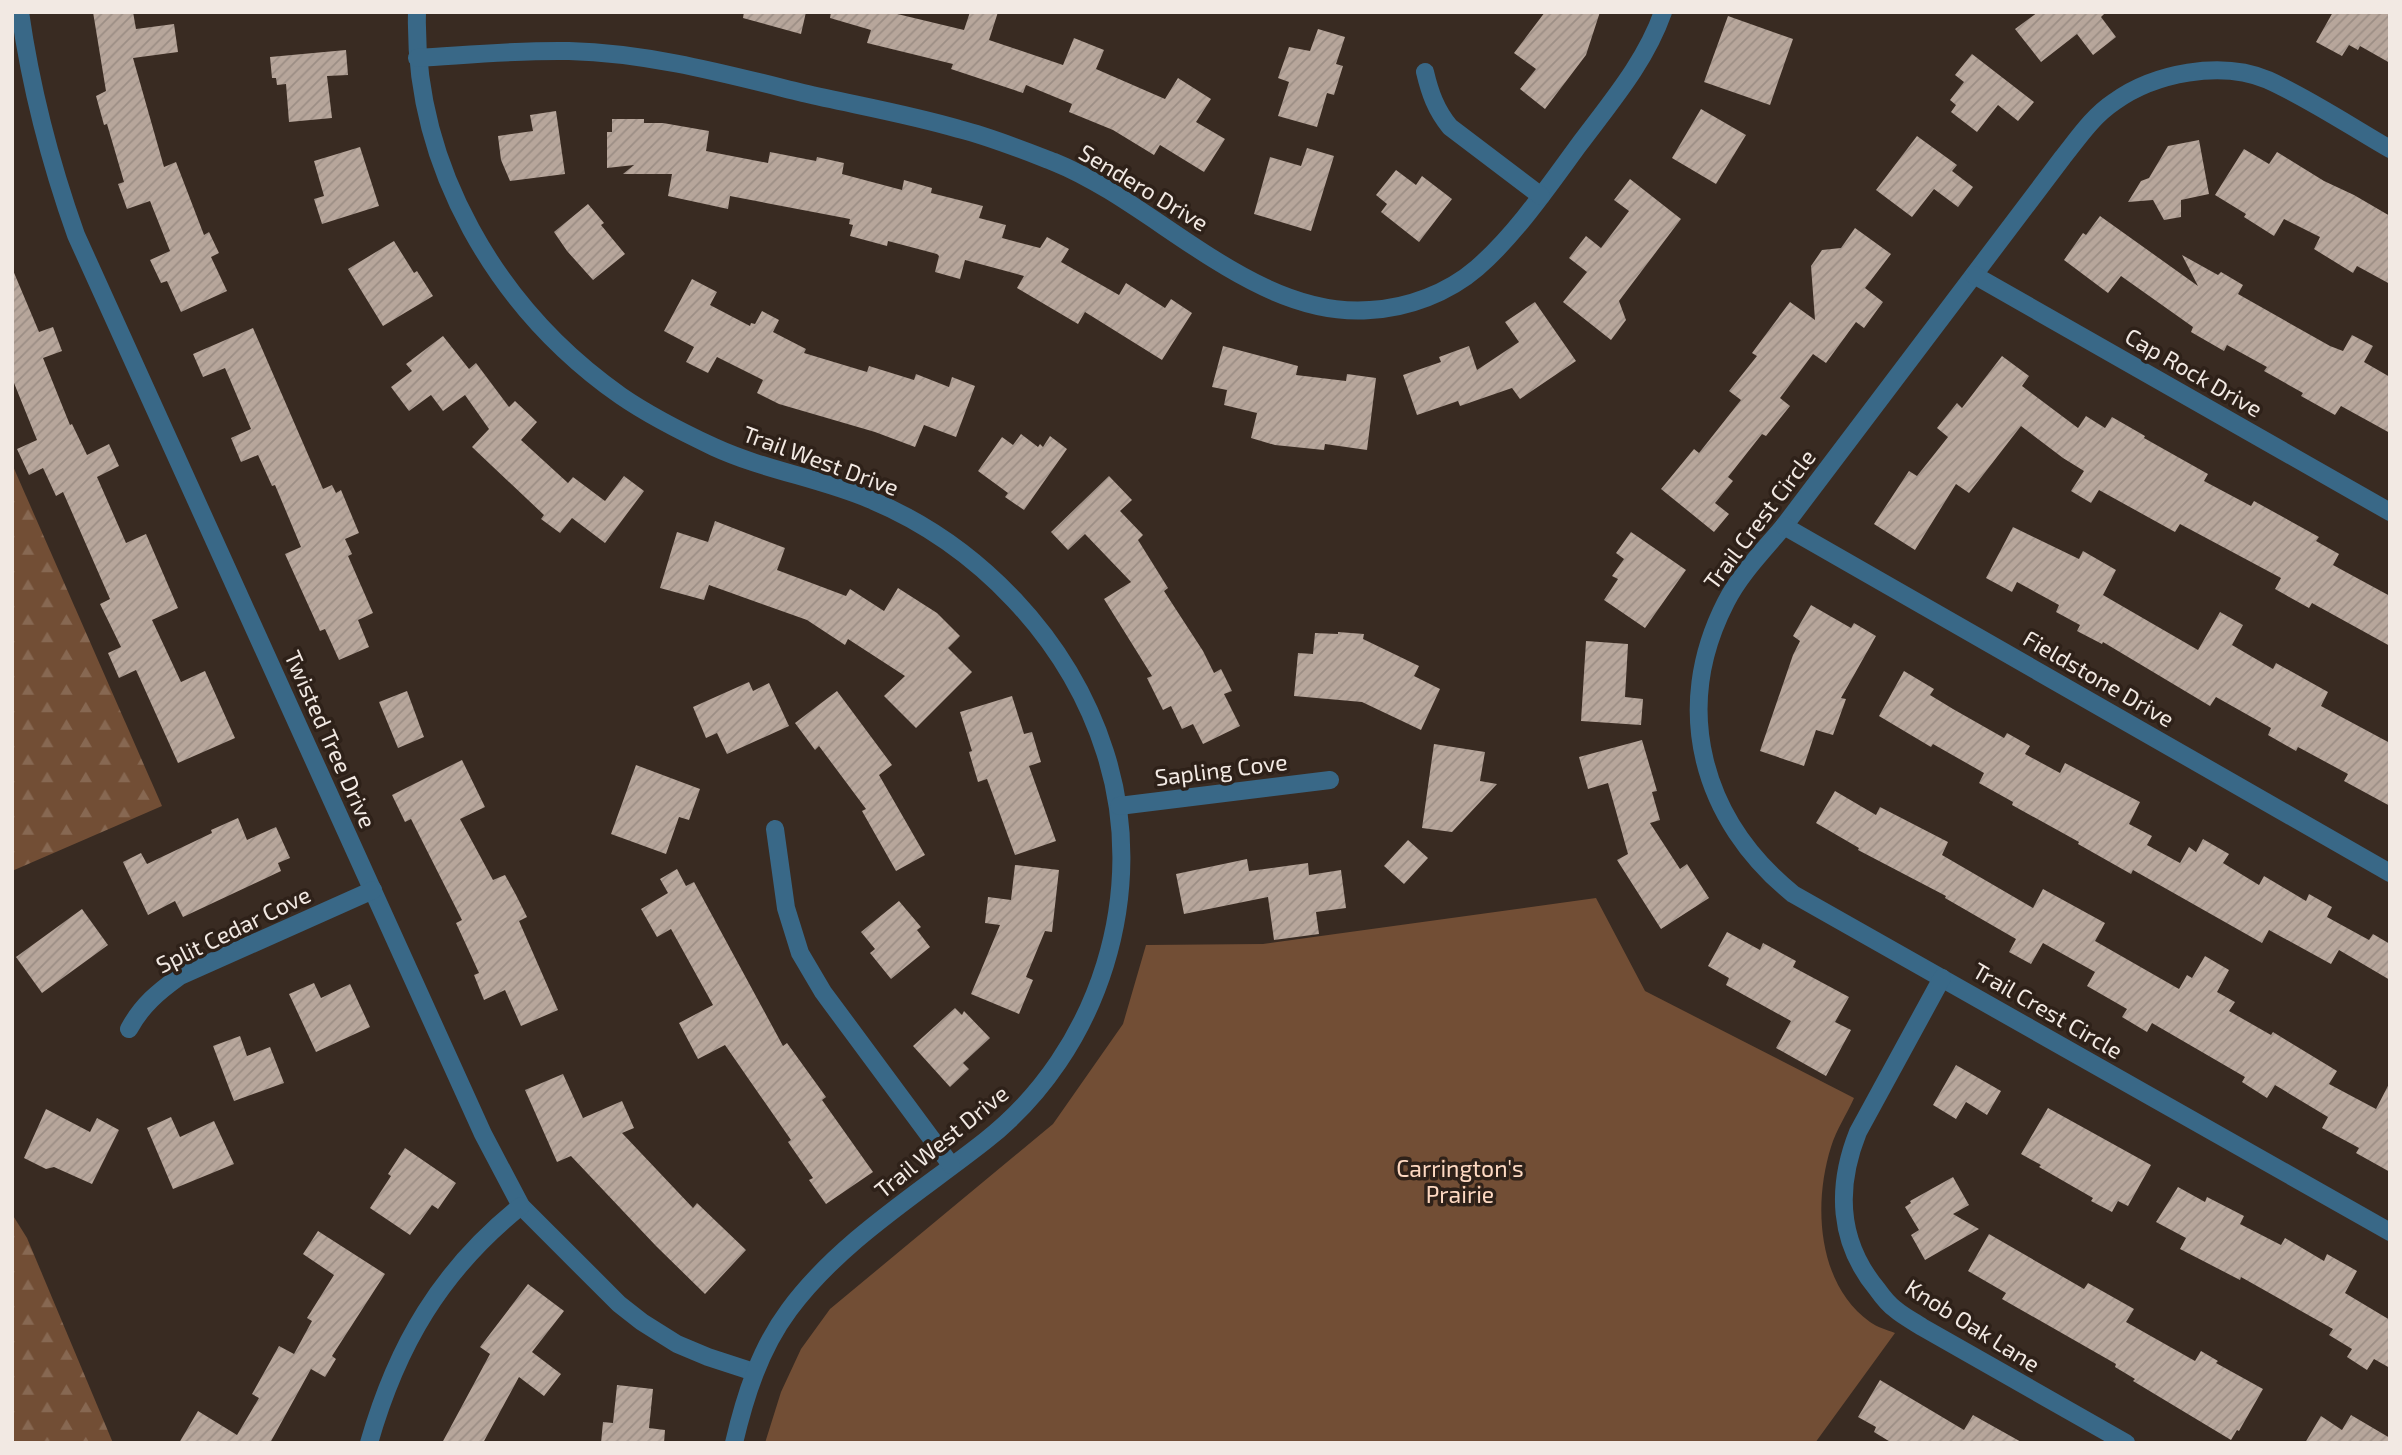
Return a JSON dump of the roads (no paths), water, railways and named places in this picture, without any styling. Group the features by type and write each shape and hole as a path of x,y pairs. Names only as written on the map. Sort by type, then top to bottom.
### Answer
{"street":[{"name":"Twisted Tree Drive","path":"20,12 33,92 76,235 483,1134 521,1206 596,1281 642,1322 677,1344 754,1373"},
{"name":"Trail West Drive","path":"417,12 417,58 436,151 461,213 490,261 544,329 621,396 665,423 719,450 868,499 946,541 982,568 1035,622 1062,659 1104,748 1119,806 1122,860 1118,911 1101,978 1069,1046 1025,1106 986,1140 834,1259 810,1284 786,1313 754,1373 734,1443"},
{"name":"Sendero Drive","path":"417,58 544,51 624,55 708,70 959,129 1055,163 1096,182 1239,274 1269,290 1298,300 1346,310 1369,310 1423,299 1476,269 1541,196 1643,58 1663,12"},
{"name":"Trail Crest Circle","path":"2390,149 2266,79 2243,73 2220,71 2165,78 2140,87 2115,101 2094,118 1727,599 1706,650 1699,699 1703,755 1709,779 1731,827 1775,880 1793,894 2390,1232"},
{"path":"1425,72 1438,113 1450,127 1541,196"},
{"name":"Cap Rock Drive","path":"1974,275 2390,512"},
{"name":"Fieldstone Drive","path":"1784,526 2390,873"},
{"name":"Sapling Cove","path":"1119,806 1329,780"},
{"path":"775,829 786,908 800,953 823,992 951,1165"},
{"name":"Split Cedar Cove","path":"129,1029 139,1011 180,976 373,890"},
{"name":"Knob Oak Lane","path":"1942,978 1858,1132 1850,1154 1844,1180 1843,1202 1847,1233 1856,1256 1867,1276 1893,1308 2126,1443"},
{"path":"369,1443 393,1372 419,1319 464,1259 521,1206"}],"park label":[{"name":"Carrington's Prairie","path":"1460,1181"}]}
